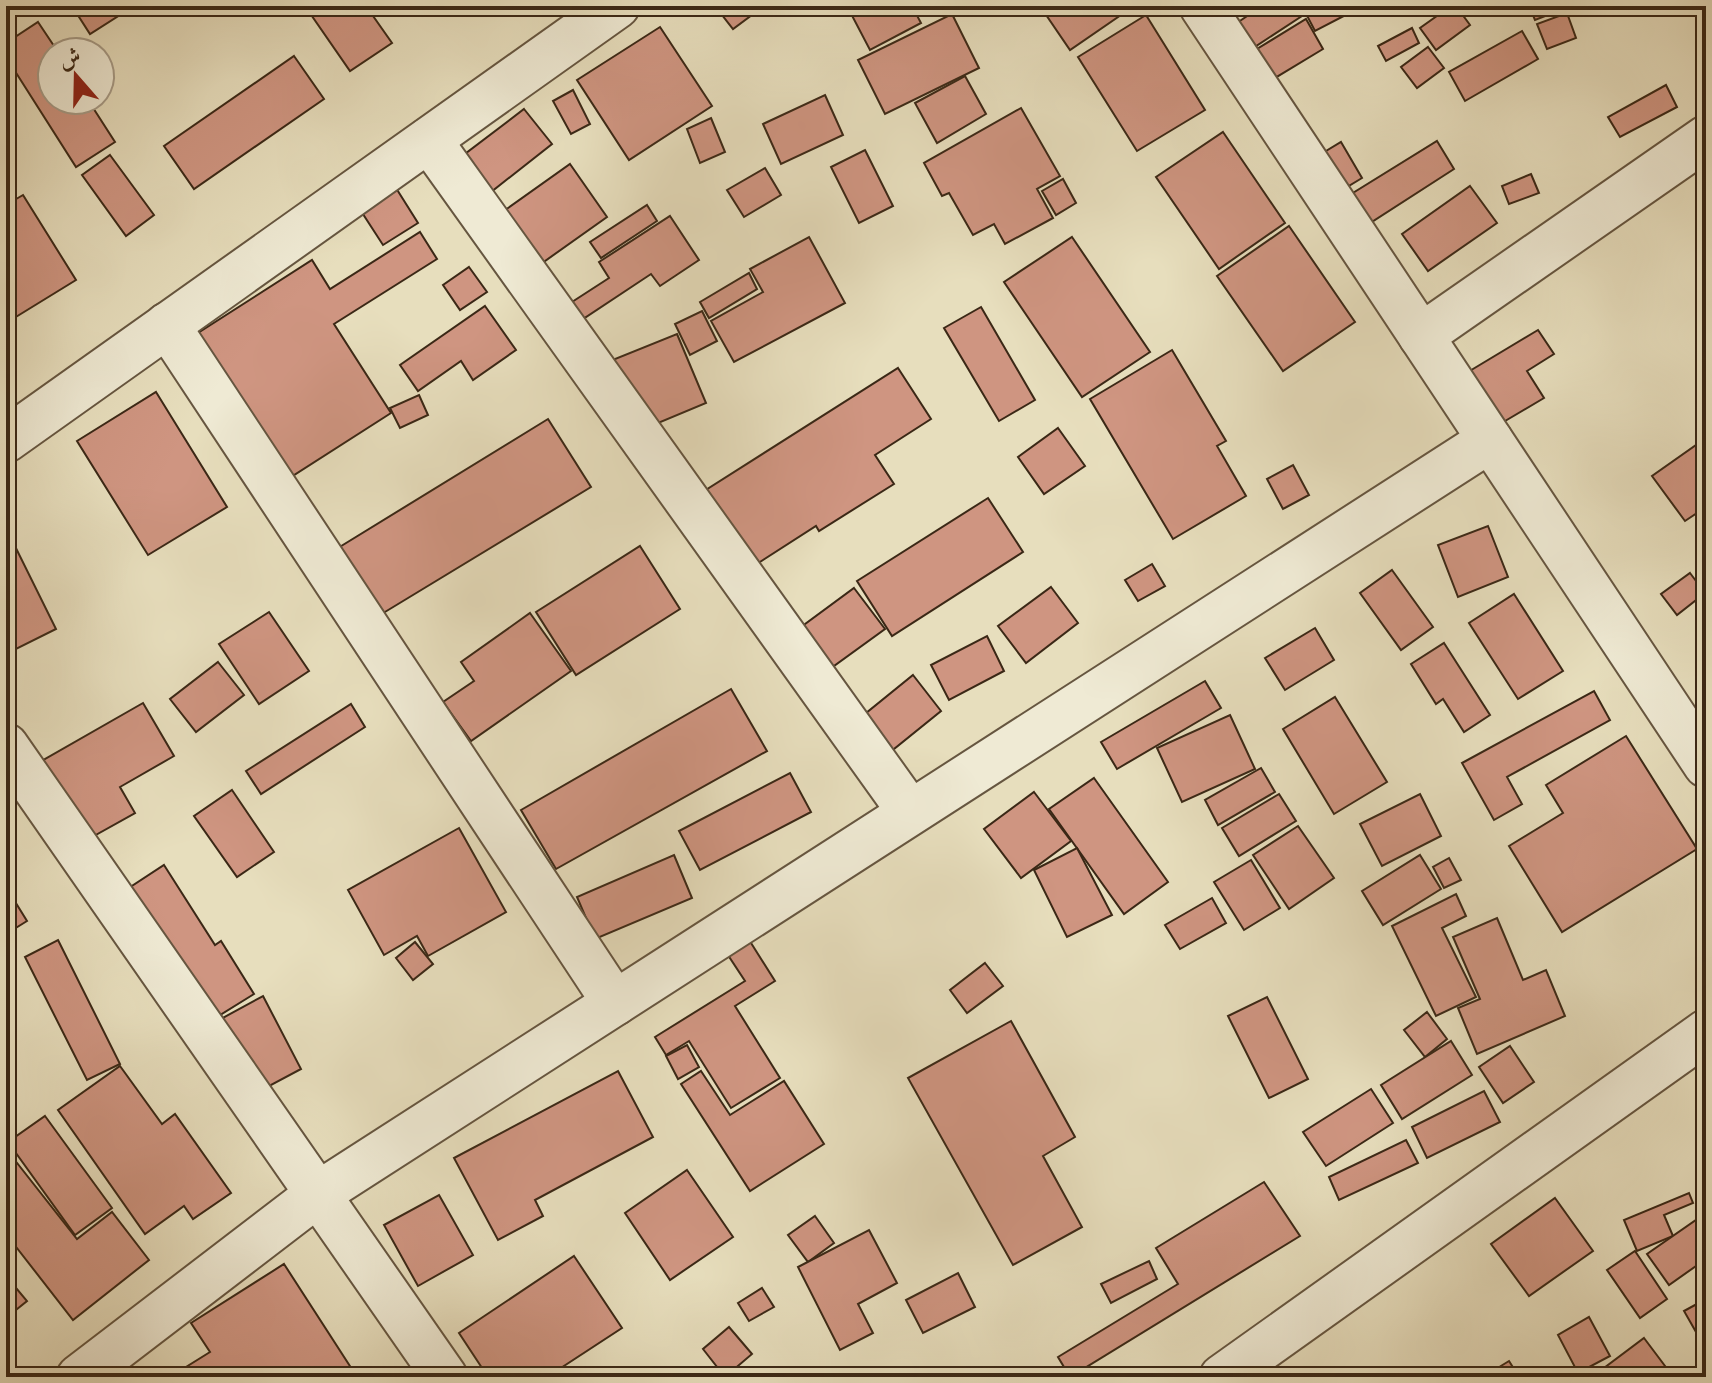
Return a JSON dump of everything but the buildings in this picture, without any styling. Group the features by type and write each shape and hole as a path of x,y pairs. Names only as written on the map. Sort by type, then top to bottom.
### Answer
{"street":[{"path":"6,440 617,6"},
{"path":"1213,10 1421,336 1706,765"},
{"path":"1421,336 1706,138"},
{"path":"429,140 910,812"},
{"path":"167,325 615,1003"},
{"path":"79,1377 318,1194 1490,440"},
{"path":"6,746 445,1377"},
{"path":"1222,1377 1706,1032"}]}
